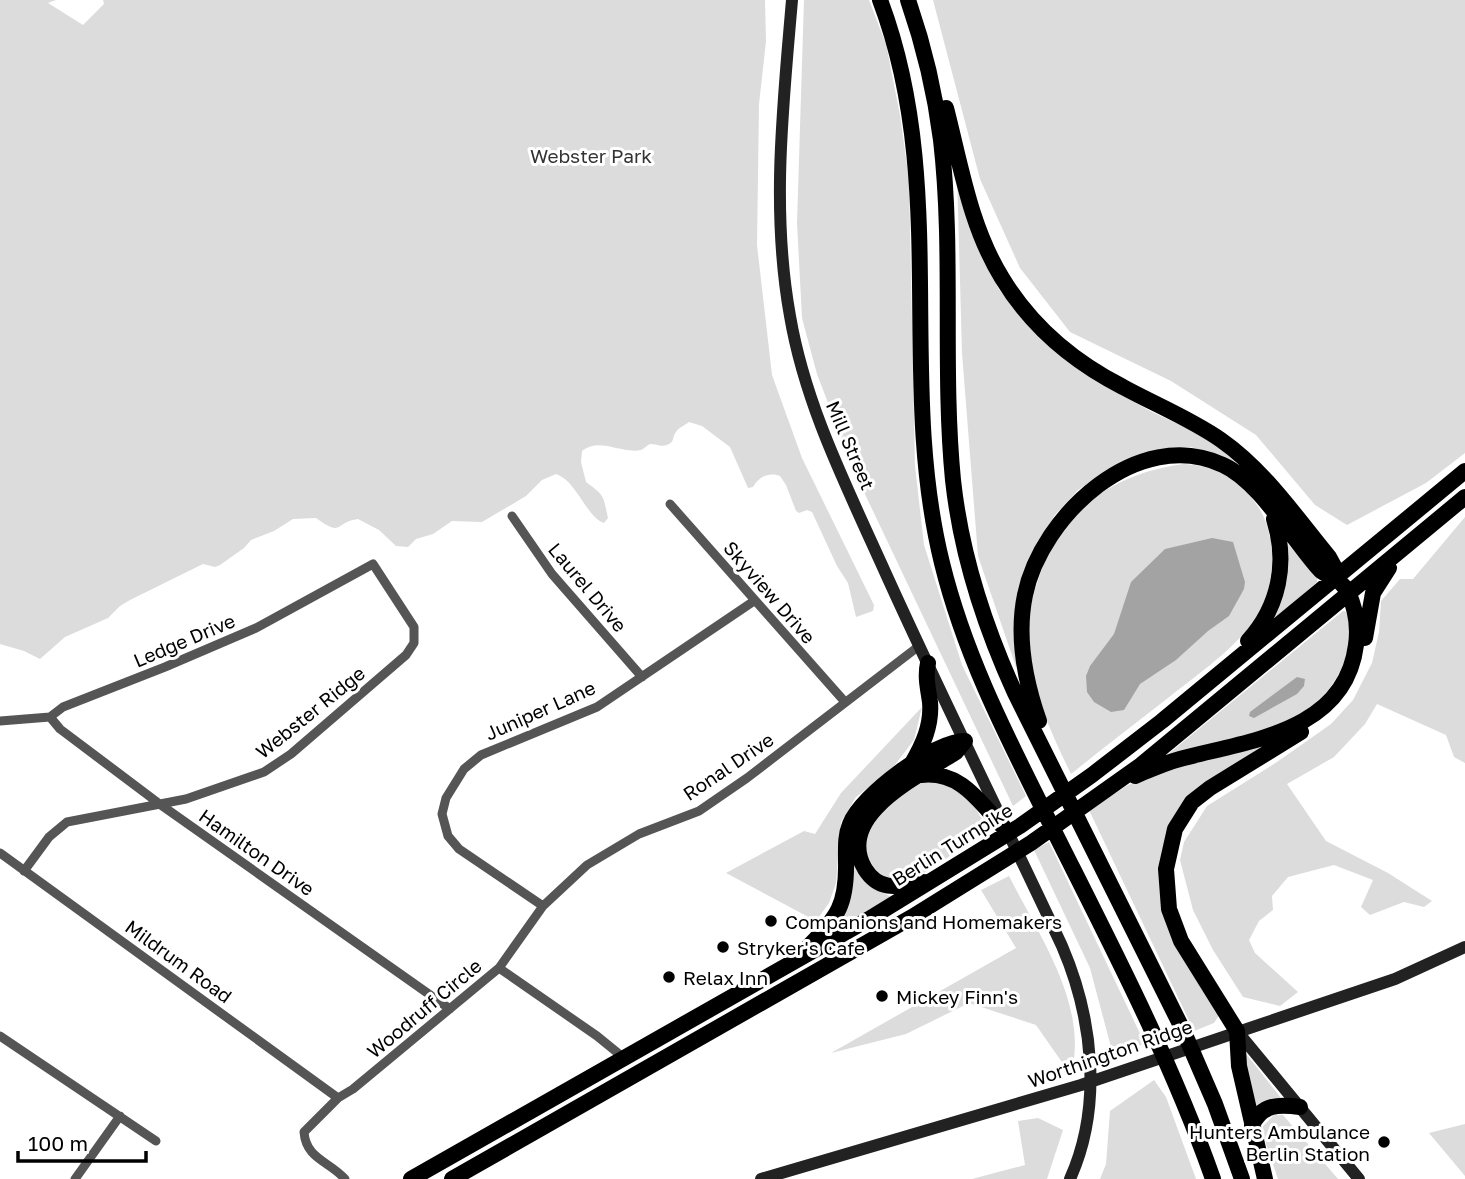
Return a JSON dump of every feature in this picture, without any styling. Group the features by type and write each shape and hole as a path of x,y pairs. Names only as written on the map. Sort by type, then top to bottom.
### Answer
{"highway":[{"path":"880,0 902,75 915,153 919,201 924,436 936,540 950,595 990,704 1157,1039 1213,1179"},
{"path":"908,0 924,50 937,111 944,172 950,422 958,512 973,582 992,640 1198,1063 1242,1179"},
{"path":"924,50 940,84 977,227 993,263 1024,309 1050,337 1087,366 1205,429 1238,453 1259,473 1329,557 1335,568 1336,578"},
{"path":"1051,764 1024,666 1021,620 1025,592 1048,538 1064,517 1091,491 1117,474 1150,461 1175,456 1202,458 1223,465 1247,481 1320,570 1336,578 1348,594 1356,622 1356,651"},
{"name":"Berlin Turnpike","path":"411,1179 936,880 1074,788 1128,748 1465,471"},
{"path":"452,1179 934,904 1031,843 1113,785 1465,496"},
{"path":"1226,668 1266,618 1278,588 1280,545 1269,507"},
{"path":"1113,785 1181,759 1270,737 1298,724 1322,706 1345,681 1356,651 1366,636 1368,608 1374,589 1405,546"},
{"path":"928,663 926,682 930,704 929,723 914,771 870,814 860,833 859,851 867,871 876,881 886,886 899,887 936,880"},
{"path":"1265,1179 1239,1066 1237,1031 1186,951 1173,922 1165,883 1171,841 1180,819 1197,797 1290,740 1311,724 1322,706"},
{"path":"798,959 827,929 841,907 846,884 846,838 854,816 868,799 914,771 956,752 965,741"},
{"path":"914,771 939,774 955,780 993,811 1009,833"},
{"path":"1252,1125 1258,1114 1268,1107 1300,1107"}],"main road":[{"name":"Mill Street","path":"792,0 779,187 781,250 791,325 802,371 814,410 919,646 965,741 993,811"},
{"path":"1009,833 1062,946 1077,986 1087,1033 1090,1082 1085,1134 1070,1179"},
{"name":"Worthington Ridge","path":"761,1179 1090,1082 1395,979 1465,947"},
{"path":"1237,1031 1359,1179"}],"street":[{"name":"Skyview Drive","path":"670,503 845,702"},
{"name":"Laurel Drive","path":"512,516 552,574 642,677"},
{"name":"Ledge Drive","path":"0,721 50,717 63,707 256,628 373,564"},
{"name":"Webster Ridge","path":"24,871 49,837 67,822 161,805 264,772 291,754 406,655 414,643 414,627 373,564"},
{"name":"Juniper Lane","path":"543,906 459,849 448,836 442,814 446,798 464,769 481,755 597,708 754,601"},
{"name":"Ronal Drive","path":"499,968 543,906 587,865 639,834 699,811 747,778 919,646"},
{"name":"Hamilton Drive","path":"50,717 60,729 161,805 450,1009"},
{"name":"Mildrum Road","path":"0,853 338,1098"},
{"name":"Woodruff Circle","path":"345,1179 311,1152 305,1144 304,1132 338,1098 499,968 624,1058"},
{"path":"0,1036 156,1140"},
{"path":"75,1179 120,1116"}],"green space":[{"name":"Webster Park","path":"0,0 56,0 48,3 83,25 104,4 103,0 765,0 766,41 759,104 757,245 772,375 802,458 874,605 873,611 856,617 848,583 837,566 812,512 796,511 780,476 764,476 753,487 748,488 730,447 702,426 689,422 677,431 667,445 650,444 641,450 633,451 596,446 582,451 581,462 586,482 600,493 604,500 608,518 604,523 592,514 570,484 556,474 542,480 526,496 482,522 452,521 433,534 416,539 408,547 396,546 379,530 358,519 335,528 316,518 293,519 274,531 251,540 220,565 215,567 203,564 130,600 108,618 65,637 40,659 0,644"},
{"path":"804,0 869,0 886,44 909,180 915,466 924,545 962,665 1026,796 1013,806 854,471 817,374 802,318 797,223"},
{"path":"933,0 1465,0 1465,453 1426,483 1347,525 1315,505 1256,435 1171,381 1070,332 1020,268 980,179"},
{"path":"957,174 978,245 998,288 1027,325 1084,373 1150,411 1214,441 1237,463 1191,447 1152,453 1111,468 1078,490 1054,516 1040,540 1019,664 1016,667 978,556 962,353"},
{"path":"1184,464 1207,468 1227,476 1252,498 1259,508 1271,541 1273,567 1270,591 1257,616 1235,643 1196,677 1071,774 1041,706 1029,664 1029,617 1044,565 1055,540 1066,524 1094,498 1128,479"},
{"path":"1465,517 1465,763 1454,757 1446,735 1377,704 1365,724 1334,757 1287,784 1326,841 1388,873 1432,901 1424,907 1404,902 1370,915 1361,907 1373,880 1334,865 1288,877 1272,896 1273,910 1259,921 1249,940 1255,953 1298,992 1280,1006 1243,997 1213,950 1193,910 1180,860 1184,842 1207,806 1331,724 1353,700 1372,663 1379,632 1381,601 1400,579 1413,579"},
{"path":"1287,543 1317,578 1317,582 1270,623"},
{"path":"1343,611 1347,612 1350,646 1333,683 1316,702 1295,717 1271,728 1245,737 1167,755"},
{"path":"922,707 914,740 891,770 856,797 841,822 836,883 829,903 816,921 726,873 804,831 815,834 841,793"},
{"path":"1272,742 1178,811 1165,904 1220,1014 1214,1023 1194,1031 1089,810 1128,785 1162,771"},
{"path":"922,780 947,781 973,803 987,829 919,875 899,881 889,879 873,866 868,857 866,835 880,812"},
{"path":"1049,842 1145,1044 1120,1051 1111,1047 1090,968 1034,850"},
{"path":"856,862 882,892 891,897 839,929 834,929 851,863"},
{"path":"1009,876 1045,943 1065,991 1075,1041 1073,1065 1066,1068 1036,1025 969,1003 906,1034 831,1053 1016,948 981,890"},
{"path":"1243,1055 1247,1055 1281,1098 1255,1112"},
{"path":"1154,1080 1166,1097 1196,1179 1100,1179 1106,1164 1110,1111"},
{"path":"1274,1115 1283,1115 1338,1179 1278,1179 1263,1135 1263,1126"},
{"path":"1038,1118 1063,1130 1047,1179 972,1179 1025,1165 1018,1121"},
{"path":"1465,1124 1465,1176 1429,1133"}],"shaded area":[{"path":"1212,538 1233,542 1245,582 1229,616 1176,660 1140,684 1124,710 1111,712 1094,702 1087,692 1086,676 1090,666 1114,634 1131,582 1165,549"},
{"path":"1297,677 1305,679 1304,686 1297,694 1254,718 1249,716 1250,712"}],"place":[{"name":"Companions and Homemakers","path":"771,921"},
{"name":"Stryker's Cafe","path":"723,947"},
{"name":"Relax Inn","path":"669,977"},
{"name":"Mickey Finn's","path":"882,996"},
{"name":"Hunters Ambulance Berlin Station","path":"1384,1142"}]}
